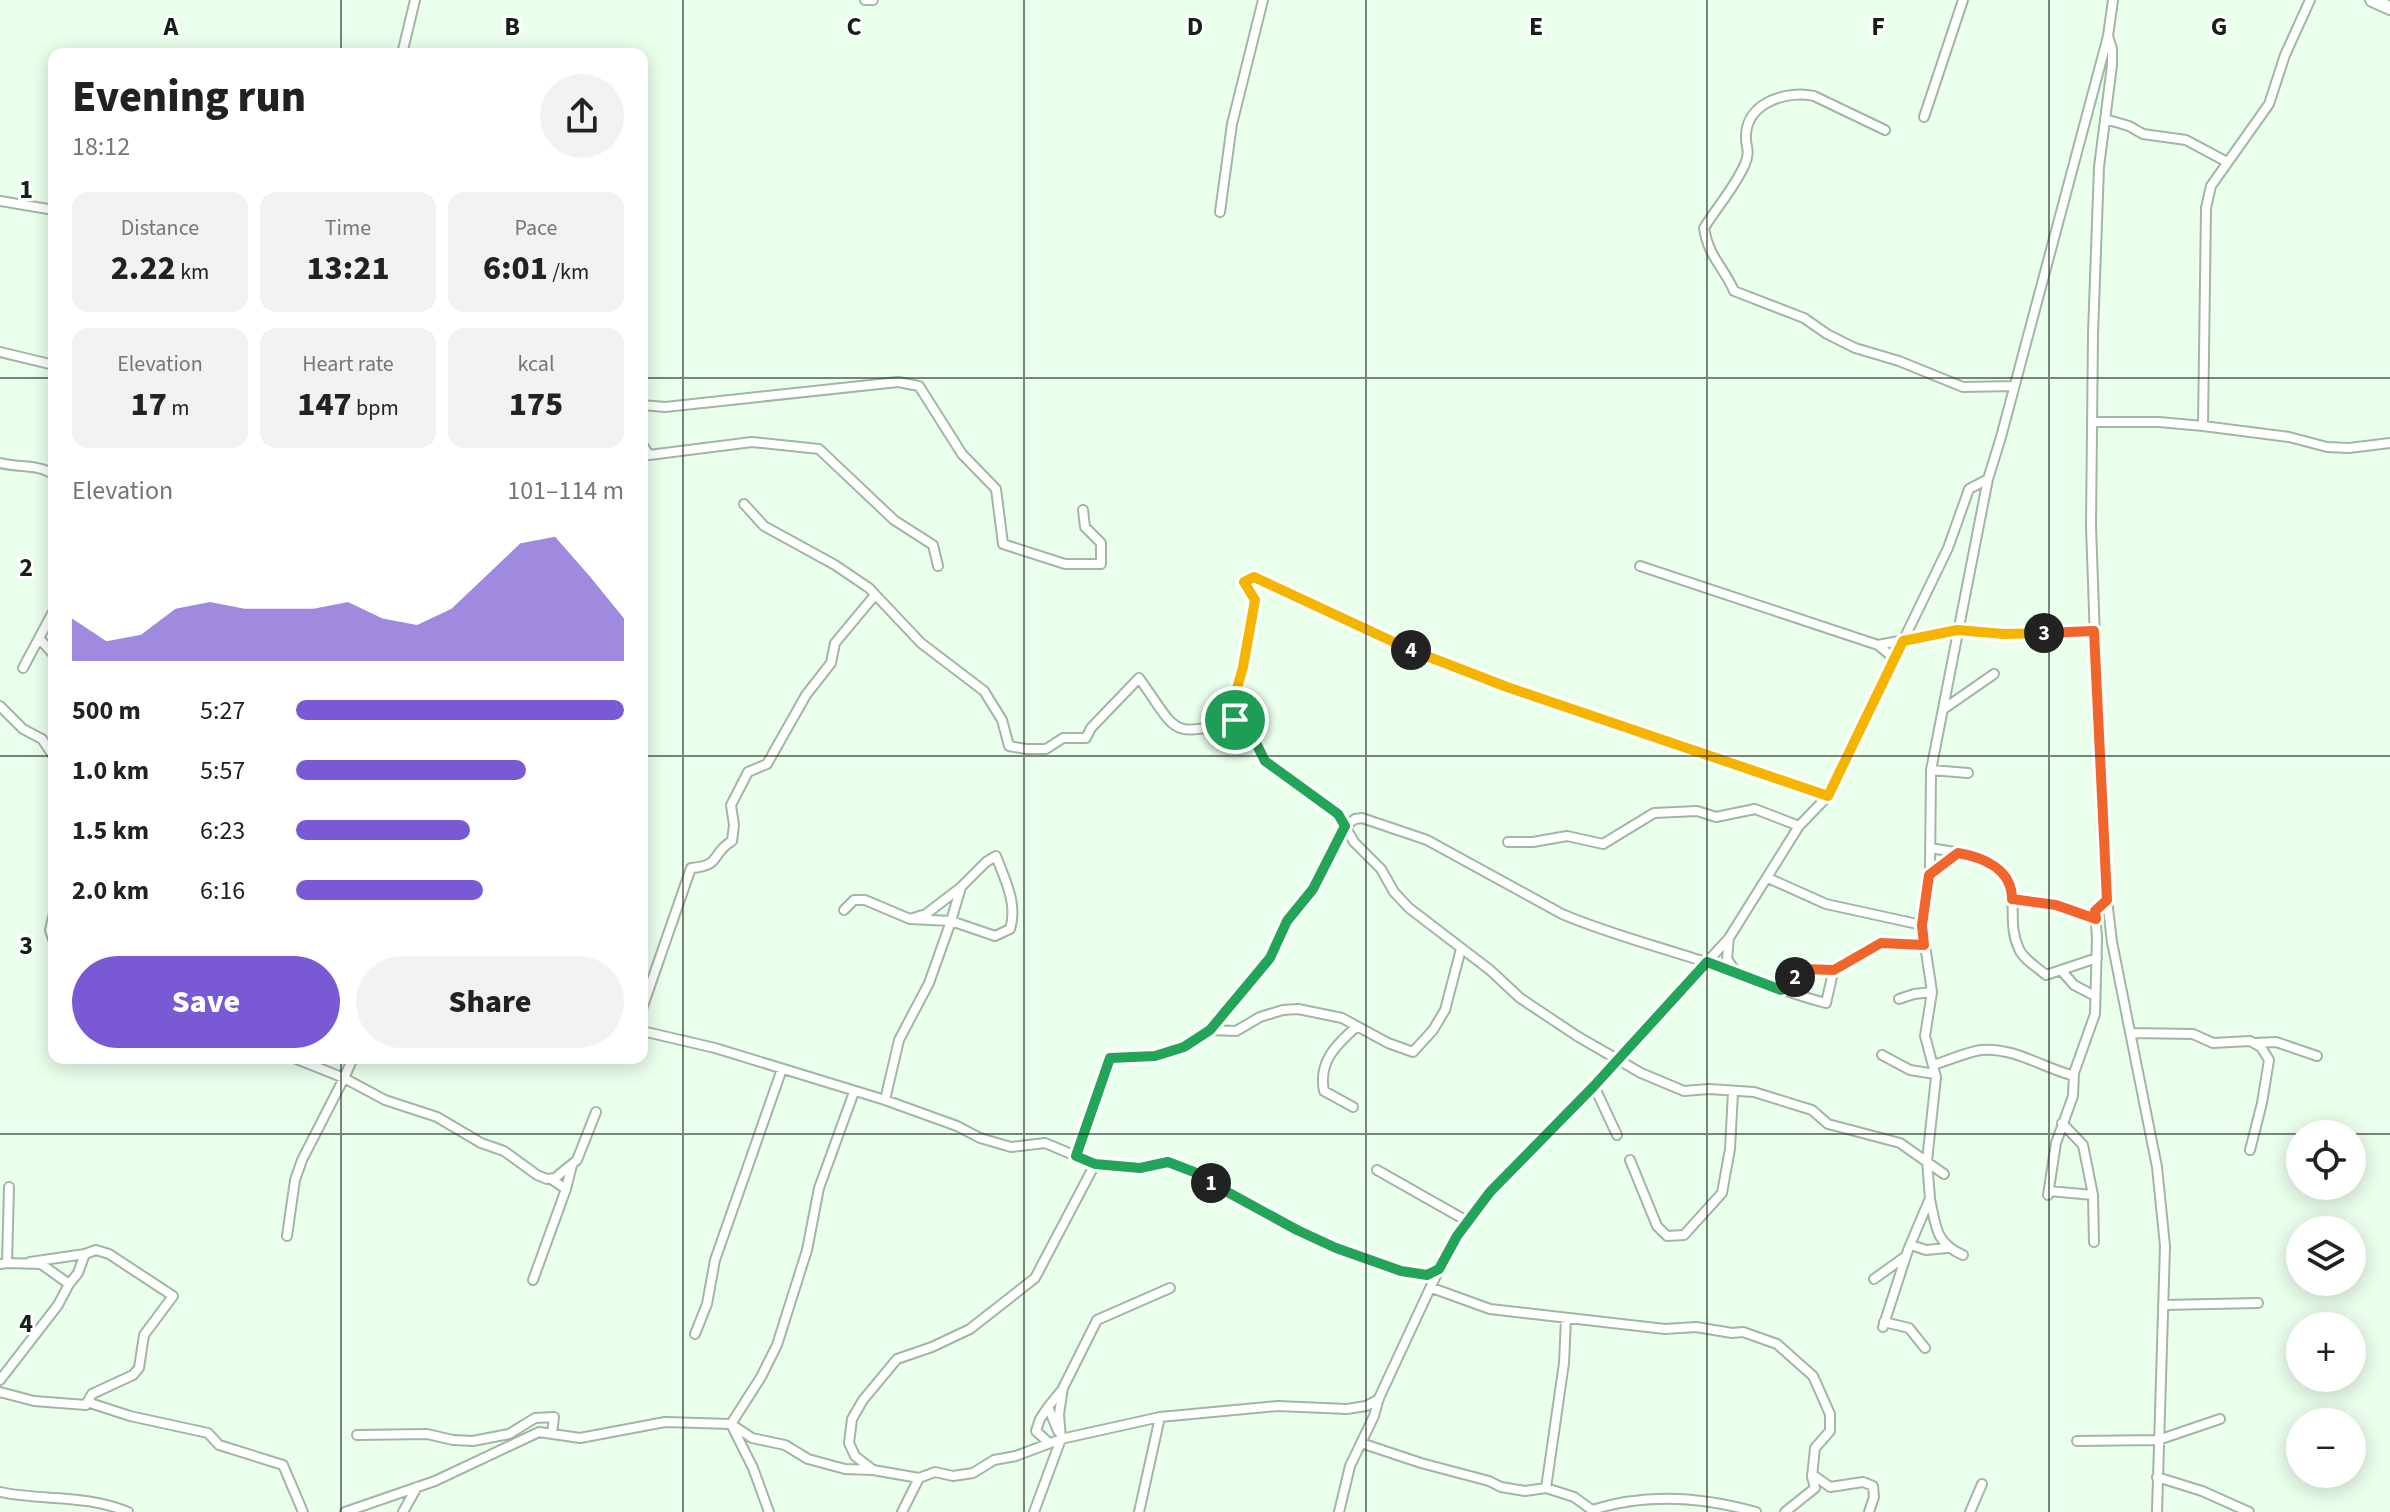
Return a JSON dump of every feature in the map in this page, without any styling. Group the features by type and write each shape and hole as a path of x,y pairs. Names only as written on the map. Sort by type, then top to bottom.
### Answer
{"street":[{"path":"403,48 415,0"},
{"path":"865,0 873,0"},
{"path":"1220,212 1232,124 1263,0"},
{"path":"1924,117 1963,0"},
{"path":"1947,1248 1939,1236 1930,1198 1927,1161 1936,1092 1934,1069 1925,1036 1932,992 1922,925 1929,875 1931,770 1988,479 2108,36 2113,0"},
{"path":"2203,426 2206,208 2211,186 2269,104 2285,55 2310,0"},
{"path":"2372,0 2390,8"},
{"path":"2108,36 2112,65 2099,167 2092,422 2094,631 2107,900 2112,942 2157,1167 2165,1246 2157,1512"},
{"path":"1885,130 1802,93 1785,95 1766,103 1749,122 1746,136 1750,152 1743,169 1704,228 1713,258 1726,272 1734,291 1804,318 1855,348 1899,361 1963,387 2014,386"},
{"path":"2105,119 2143,134 2186,140 2227,162"},
{"path":"0,201 48,209"},
{"path":"0,352 48,364"},
{"path":"648,406 665,407 898,382 919,386 962,454 996,489 1003,544 1065,564 1101,564 1101,543 1085,527 1083,510"},
{"path":"2092,422 2159,422 2203,426 2289,437 2327,447 2390,443"},
{"path":"648,453 752,442 819,449 894,520 933,545 938,566"},
{"path":"0,463 48,470"},
{"path":"1339,1512 1350,1466 1379,1398 1439,1269 1467,1221 1490,1192 1594,1086 1729,938 1799,826 1828,796 1948,548 1969,489 1988,479"},
{"path":"744,504 764,526 835,565 875,595 921,643 984,691 1002,720 1009,746 1046,749 1063,738 1086,738 1091,728 1139,678 1169,723 1180,730 1204,729 1235,720"},
{"path":"1640,566 1878,645 1895,659"},
{"path":"1828,796 1415,652 1254,577 1244,582 1255,600 1233,703 1235,720 1251,733 1265,761 1338,814 1354,842 1388,877 1394,892 1461,949 1549,1018 1641,1073 1684,1091 1754,1092 1812,1110 1828,1124 1891,1140 1944,1174"},
{"path":"648,992 691,868 706,867 718,857 724,845 732,841 734,825 731,805 748,772 767,764 806,695 831,663 835,643 875,595"},
{"path":"23,668 48,621"},
{"path":"1878,645 1957,630 2004,634 2094,631"},
{"path":"39,638 48,648"},
{"path":"1944,709 1994,674"},
{"path":"0,706 23,729 42,739 48,748"},
{"path":"1931,770 1968,773"},
{"path":"1508,842 1533,842 1567,836 1603,844 1654,813 1697,811 1716,817 1755,809 1799,826"},
{"path":"1076,1156 1110,1058 1155,1056 1184,1047 1210,1030 1270,958 1287,921 1313,889 1345,826 1355,819 1362,818 1409,832 1562,914 1781,990 1826,1003 1834,970"},
{"path":"1930,848 1979,857 2001,871 2012,890 2011,928 2020,953 2046,975 2097,958"},
{"path":"1929,875 1958,853"},
{"path":"844,910 854,900 865,900 910,919 951,921 995,936 1010,929 1014,915 996,856 926,914 910,919"},
{"path":"1768,878 1826,904 1922,925"},
{"path":"885,1100 899,1040 929,983 961,887"},
{"path":"2012,899 2056,905 2096,919"},
{"path":"2093,1195 2048,1193 2056,1143 2073,1096 2074,1073 2095,1014 2095,911 2107,900"},
{"path":"1729,938 1727,959 1739,976"},
{"path":"1781,990 1803,969 1834,970 1881,943 1924,945"},
{"path":"1210,1030 1236,1031 1260,1017 1291,1009 1342,1018 1413,1052 1433,1030 1445,1010 1461,949"},
{"path":"2061,970 2074,985 2095,996"},
{"path":"1899,999 1932,992"},
{"path":"1353,1107 1324,1091 1321,1078 1325,1061 1338,1043 1356,1027"},
{"path":"648,1032 715,1048 885,1100 957,1126 980,1138 1011,1147 1045,1143 1095,1164 1140,1168 1168,1162 1194,1172 1297,1230 1336,1248 1401,1271 1427,1275 1439,1269"},
{"path":"2131,1033 2193,1034 2213,1043 2250,1041 2261,1047 2269,1060 2250,1150"},
{"path":"2254,1043 2276,1042 2317,1056"},
{"path":"1882,1055 1910,1070 1934,1069 1981,1050 2028,1057 2062,1072 2074,1073"},
{"path":"309,1064 385,1100 437,1117 481,1143 504,1151 537,1175 551,1178 566,1189"},
{"path":"287,1236 295,1180 350,1064"},
{"path":"695,1334 707,1304 715,1260 782,1069"},
{"path":"1594,1086 1617,1135"},
{"path":"731,1424 777,1345 807,1250 819,1188 854,1092"},
{"path":"1630,1160 1657,1226 1667,1236 1684,1235 1722,1193 1730,1149 1733,1092"},
{"path":"551,1178 577,1160 596,1112"},
{"path":"2062,1123 2083,1145 2093,1195 2094,1242"},
{"path":"533,1280 572,1164"},
{"path":"873,1470 855,1456 849,1443 852,1419 863,1400 897,1359 970,1329 1035,1278 1095,1164"},
{"path":"1377,1170 1467,1221"},
{"path":"0,1392 45,1402 86,1405 92,1394 133,1375 139,1368 144,1335 173,1296 109,1254 96,1250 3,1264 9,1187"},
{"path":"1925,1348 1909,1328 1883,1325 1930,1198"},
{"path":"1911,1245 1926,1250 1947,1248 1963,1255"},
{"path":"0,1380 58,1305 78,1273 85,1254"},
{"path":"1874,1279 1906,1256"},
{"path":"30,1262 41,1264 69,1284"},
{"path":"1049,1443 1036,1431 1040,1419 1063,1388 1097,1320 1170,1288"},
{"path":"1432,1288 1490,1309 1665,1329 1696,1327 1743,1332 1777,1344 1813,1376 1830,1414 1830,1431 1815,1448 1812,1474 1815,1488 1785,1512"},
{"path":"2163,1305 2258,1303"},
{"path":"1546,1488 1564,1363 1566,1318"},
{"path":"1034,1512 1061,1439 1059,1414 1063,1388"},
{"path":"345,1512 417,1487 530,1435 552,1433 580,1438 665,1422 731,1424 752,1438 785,1445 808,1459 845,1469 919,1478 935,1472 953,1476 973,1473 994,1460 1016,1456 1061,1439 1160,1417 1278,1406 1347,1409 1366,1406 1379,1398"},
{"path":"87,1402 130,1416 208,1433 219,1445 283,1465 303,1512"},
{"path":"1048,1407 1061,1439"},
{"path":"357,1435 427,1434 473,1441 509,1434 535,1418 554,1417 552,1433"},
{"path":"1139,1512 1160,1417"},
{"path":"2077,1441 2158,1440 2220,1419"},
{"path":"731,1424 753,1468 769,1512"},
{"path":"1361,1443 1501,1487 1525,1491 1546,1488 1574,1497 1592,1511 1639,1499 1695,1501 1756,1512"},
{"path":"1812,1474 1830,1487 1863,1482 1873,1486 1874,1497 1869,1512"},
{"path":"2157,1477 2202,1491 2249,1512"},
{"path":"902,1512 919,1478"},
{"path":"1970,1512 1982,1484"},
{"path":"403,1512 417,1487"},
{"path":"0,1492 32,1498 80,1499 128,1512"}],"route":[{"path":"1254,577 1415,652 1507,687 1828,796 1903,641 1957,630 2004,634 2094,631 2107,900 2095,911 2096,919 2056,905 2012,899 2012,890 2001,871 1979,857 1958,853 1929,875 1922,925 1924,945 1881,943 1834,970 1803,969 1781,990 1707,962 1594,1086 1490,1192 1457,1236 1439,1269 1427,1275 1401,1271 1336,1248 1297,1230 1194,1172 1168,1162 1140,1168 1095,1164 1076,1156 1110,1058 1155,1056 1184,1047 1210,1030 1270,958 1287,921 1313,889 1345,826 1338,814 1265,761 1251,733 1235,720 1233,703 1255,600 1244,582 1254,577"}]}
